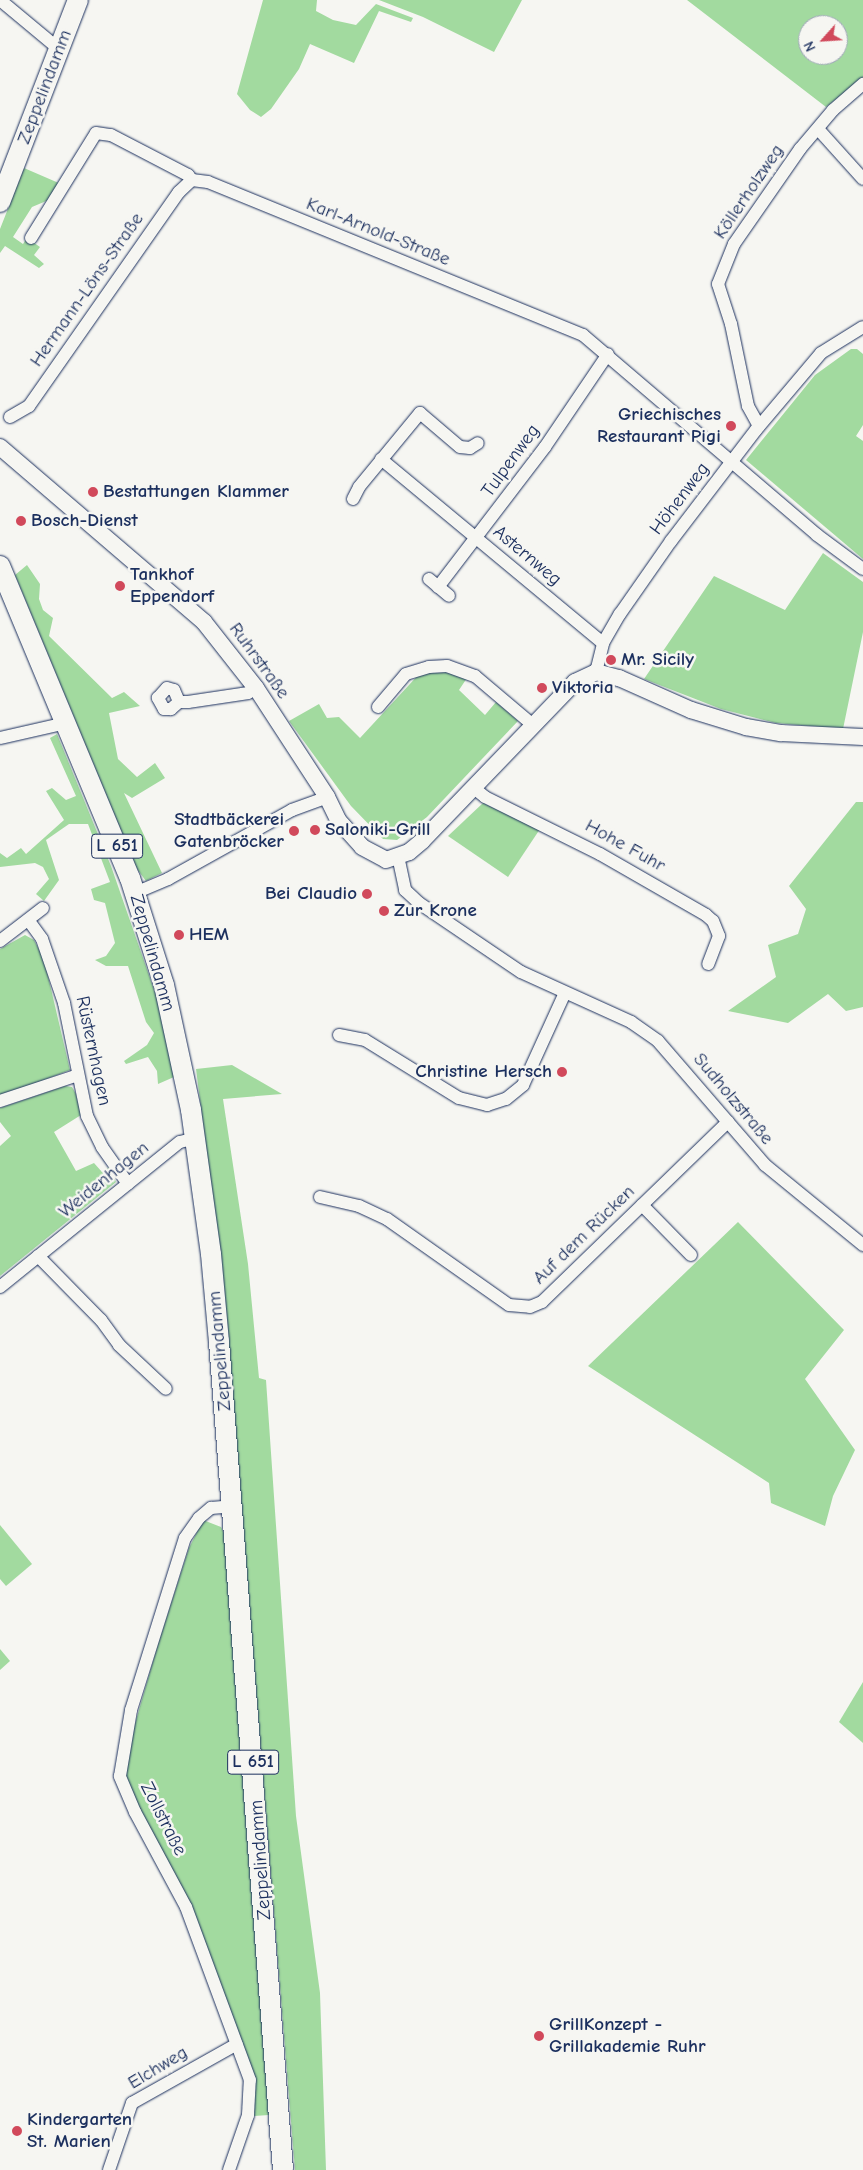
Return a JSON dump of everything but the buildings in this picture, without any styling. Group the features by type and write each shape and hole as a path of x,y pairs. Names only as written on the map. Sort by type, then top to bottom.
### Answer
{"main road":[{"name":"Zeppelindamm","path":"0,202 78,0"},
{"name":"Zeppelindamm","path":"0,566 135,893 164,985 196,1138 211,1254 283,2170"}],"street":[{"path":"0,0 59,49"},
{"name":"Köllerholzweg","path":"759,426 748,406 731,324 718,284 734,244 833,110 863,84"},
{"path":"818,129 863,180"},
{"name":"Karl-Arnold-Straße","path":"31,238 96,132 111,135 188,174 192,180 208,182 583,335 608,354 816,535 863,569"},
{"name":"Hermann-Löns-Straße","path":"10,417 29,406 179,192 192,180"},
{"name":"Höhenweg","path":"596,672 603,643 668,545 759,426 821,353 862,331"},
{"name":"Tulpenweg","path":"449,596 433,583 477,538 545,447 608,354"},
{"path":"353,499 358,487 420,413 460,447 470,448 478,443"},
{"name":"Ruhrstraße","path":"0,447 178,597 226,647 256,688 327,797 330,810 362,847 386,860 398,856"},
{"name":"Asternweg","path":"381,459 603,643"},
{"path":"0,464 24,468"},
{"path":"378,707 406,674 429,667 448,666 475,676 533,725"},
{"path":"398,856 422,841 575,682 596,672 619,678 691,710 746,727 782,733 863,737"},
{"path":"179,702 248,693 256,688"},
{"path":"0,738 66,723"},
{"name":"Hohe Fuhr","path":"474,788 485,797 600,854 706,914 713,921 719,936 708,964"},
{"path":"135,893 168,879 292,810 327,797"},
{"name":"Sudholzstraße","path":"398,856 405,890 419,903 522,972 565,993 598,1005 646,1031 690,1075 728,1122 787,1185 863,1245"},
{"path":"0,941 29,922 43,908"},
{"name":"Rüsternhagen","path":"29,922 42,939 53,966 64,1003 78,1075 93,1131 128,1184"},
{"path":"339,1034 365,1040 459,1098 487,1105 506,1099 523,1085 565,993"},
{"path":"0,1101 78,1075"},
{"name":"Auf dem Rücken","path":"320,1198 359,1206 387,1219 509,1305 520,1308 542,1302 728,1122"},
{"name":"Weidenhagen","path":"0,1287 180,1142 196,1138"},
{"path":"642,1205 691,1255"},
{"path":"38,1256 101,1320 119,1345 166,1390"},
{"name":"Zollstraße","path":"229,2170 250,2104 250,2080 186,1907 135,1812 120,1776 131,1710 185,1538 199,1518 211,1508 232,1506"},
{"name":"Elchweg","path":"109,2170 132,2103 237,2044"}],"green space":[{"path":"263,0 317,0 316,11 333,20 356,25 376,4 413,18 411,22 379,11 354,63 310,44 299,69 271,109 261,117 250,110 237,94"},
{"path":"379,0 522,0 494,52 423,17"},
{"path":"687,0 863,0 863,78 826,107"},
{"path":"24,168 61,184 51,199 32,207 13,237 23,244 27,238 40,247 34,255 44,264 39,268 5,246 0,253 0,229"},
{"path":"851,349 857,349 863,354 863,425 856,436 863,441 863,559 746,460 815,375"},
{"path":"823,553 863,582 863,632 843,729 776,723 721,709 644,679 714,576 785,610"},
{"path":"27,565 40,584 39,599 43,610 53,618 49,636 112,698 124,692 140,706 109,713 118,759 137,777 155,763 165,778 132,798 124,793 162,873 146,881 137,869 15,575"},
{"path":"421,672 446,672 467,678 459,690 485,715 496,702 518,721 427,817 397,840 383,839 351,806 289,721 319,704 327,718 339,717 360,738"},
{"path":"57,734 111,866 157,998 174,1077 158,1084 157,1071 148,1057 126,1064 124,1061 147,1045 154,1033 146,1022 128,966 106,966 95,960 106,956 115,943 105,903 94,900 91,889 110,882 88,824 69,824 46,840 59,880 44,901 36,894 49,879 43,867 35,863 0,867 0,853 7,858 21,848 26,854 64,820 46,791 52,788 66,800 76,796 50,738"},
{"path":"856,802 863,802 863,1007 846,1011 828,994 788,1023 728,1011 776,977 768,945 798,934 806,909 789,886"},
{"path":"483,803 540,829 508,877 448,836"},
{"path":"25,935 34,940 44,959 70,1070 0,1097 0,949"},
{"path":"232,1065 282,1094 223,1099 248,1264 259,1378 266,1380 296,1816 320,1993 326,2170 295,2170 221,1265 196,1069"},
{"path":"65,1086 72,1087 76,1094 81,1115 54,1132 76,1171 94,1163 102,1172 109,1167 116,1182 0,1276 0,1146 11,1136 0,1122 0,1108"},
{"path":"738,1222 844,1330 805,1379 855,1450 833,1496 825,1526 771,1503 769,1483 588,1366"},
{"path":"203,1520 221,1527 227,1539 269,2115 253,2116 255,2078 125,1781 126,1755 158,1644 189,1548"},
{"path":"0,1525 32,1564 6,1586 0,1579"},
{"path":"0,1649 10,1661 0,1670"},
{"path":"863,1682 863,1743 839,1722"}],"place":[{"name":"Griechisches Restaurant Pigi","path":"731,426"},
{"name":"Bestattungen Klammer","path":"93,492"},
{"name":"Bosch-Dienst","path":"21,521"},
{"name":"Tankhof Eppendorf","path":"120,586"},
{"name":"Mr. Sicily","path":"611,660"},
{"name":"Viktoria","path":"542,688"},
{"name":"Saloniki-Grill","path":"315,830"},
{"name":"Stadtbäckerei Gatenbröcker","path":"294,831"},
{"name":"Bei Claudio","path":"367,894"},
{"name":"Zur Krone","path":"384,911"},
{"name":"HEM","path":"179,935"},
{"name":"Christine Hersch","path":"562,1072"},
{"name":"GrillKonzept - Grillakademie Ruhr","path":"539,2036"},
{"name":"Kindergarten St. Marien","path":"17,2131"}]}
